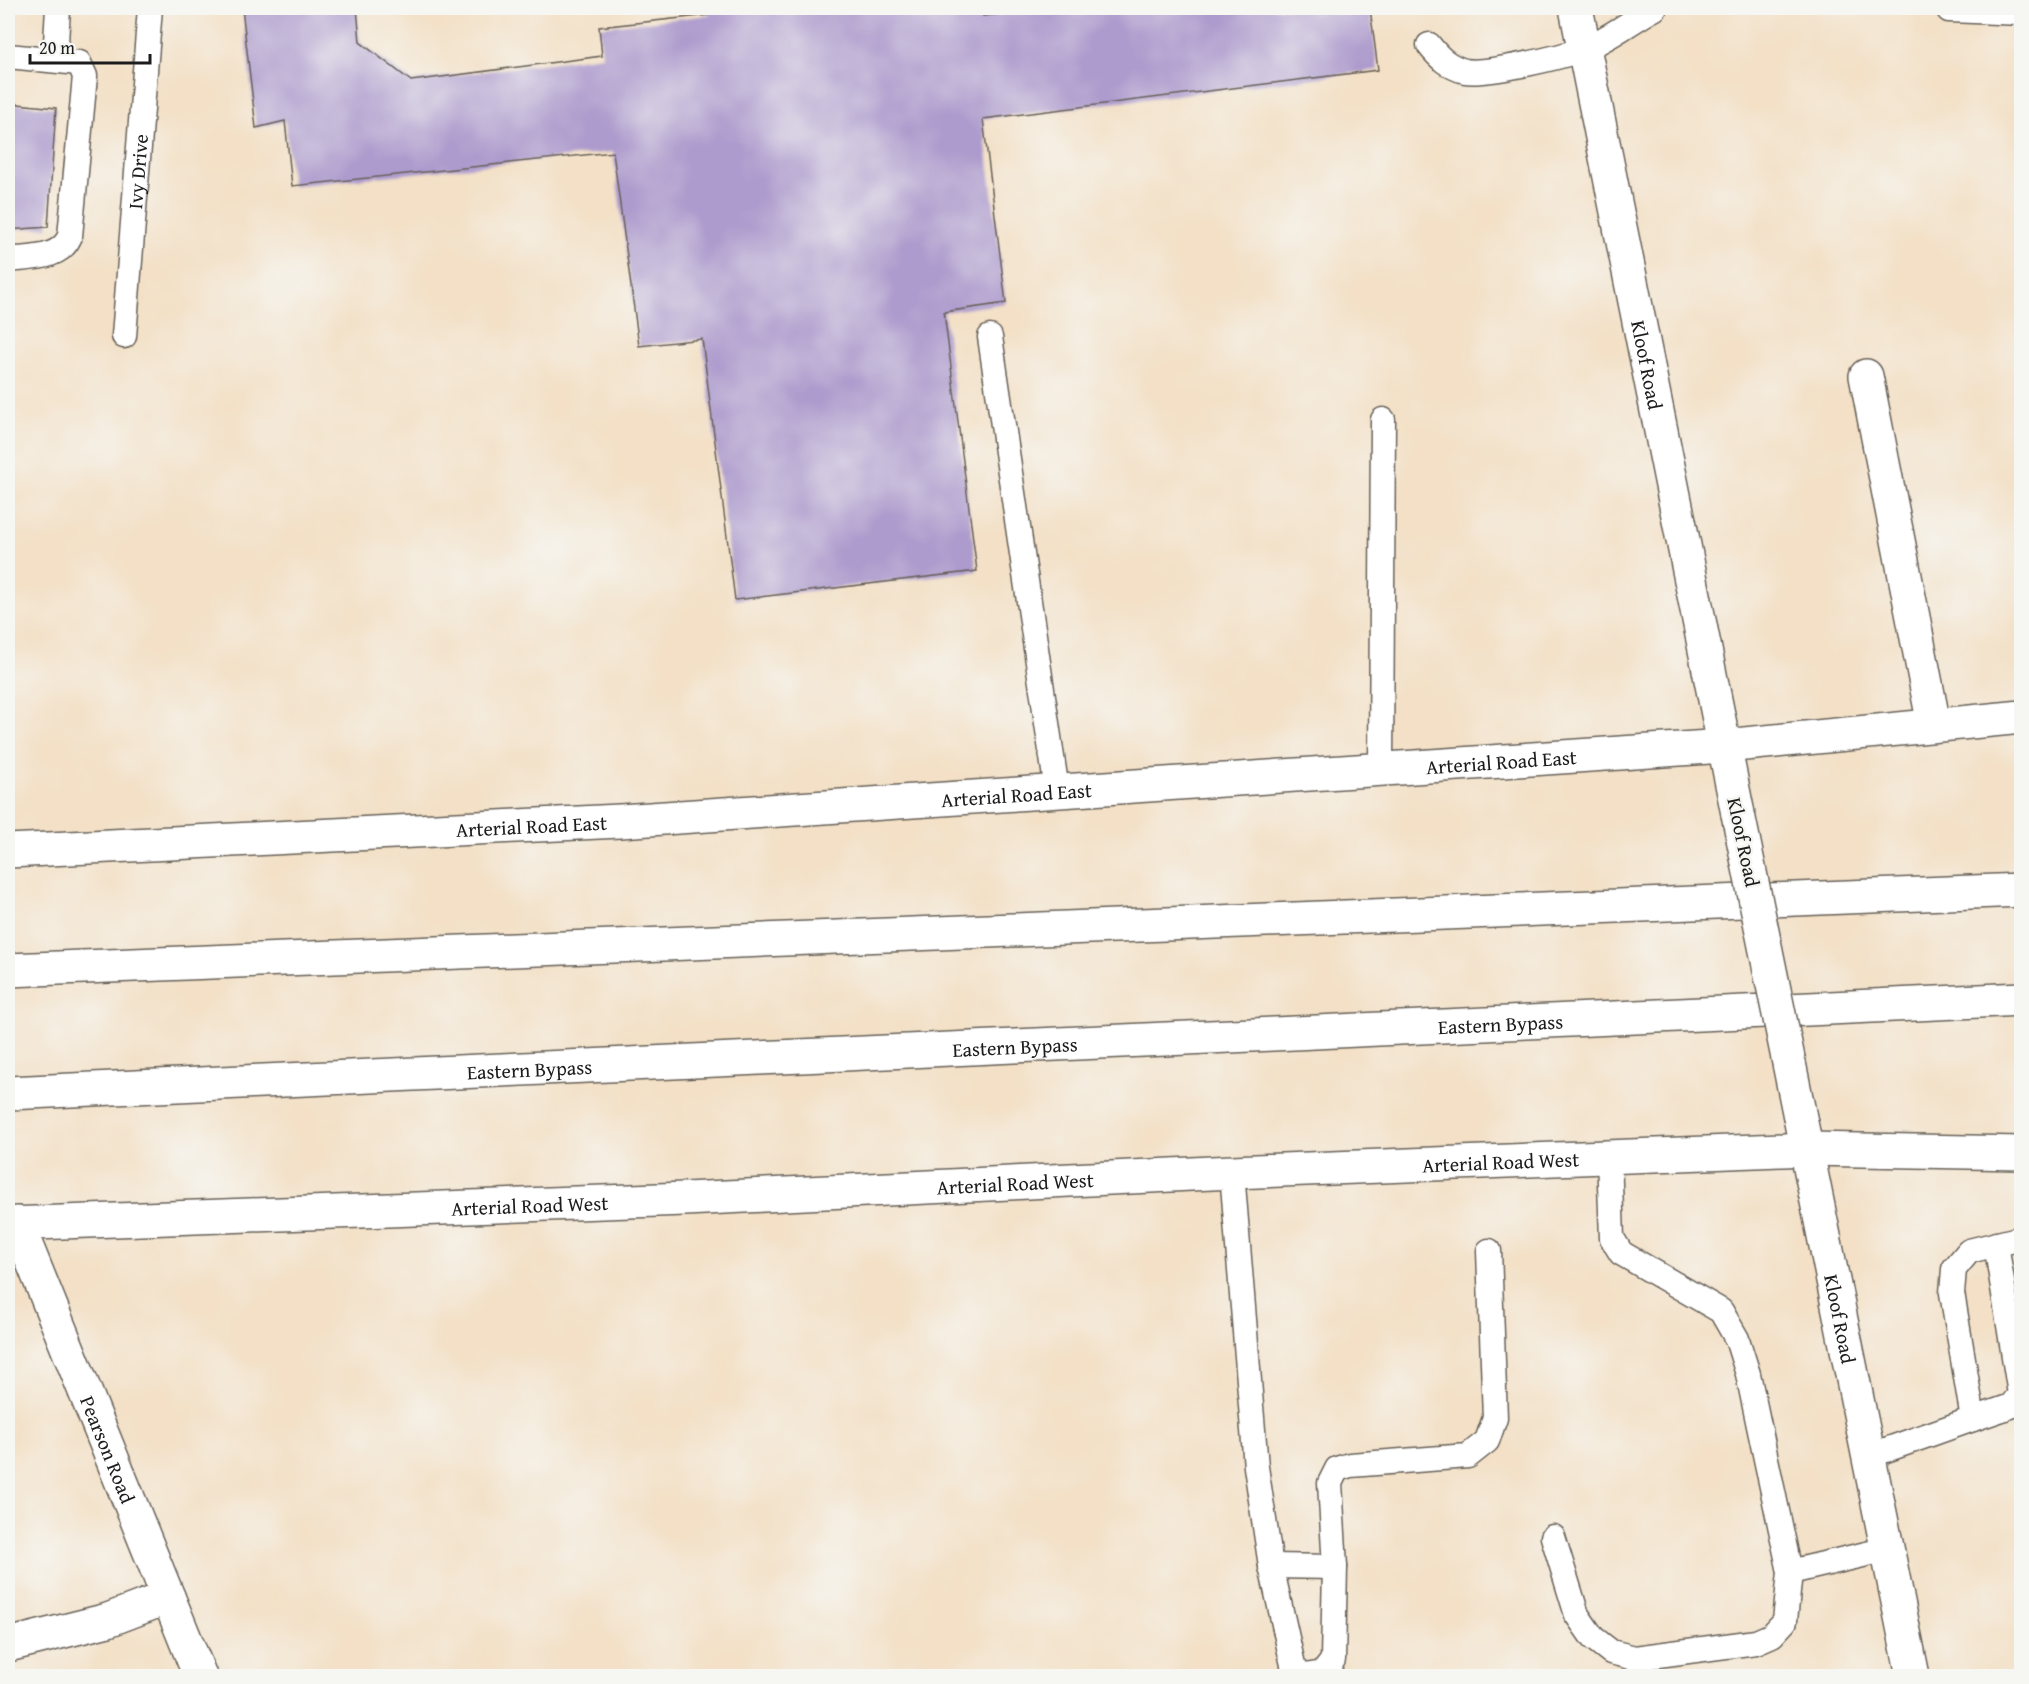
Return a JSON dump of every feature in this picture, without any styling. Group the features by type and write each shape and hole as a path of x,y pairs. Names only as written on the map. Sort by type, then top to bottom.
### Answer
{"main road":[{"name":"Kloof Road","path":"1576,8 1913,1677"},
{"path":"1866,376 1934,725"},
{"name":"Arterial Road East","path":"8,851 620,821 1724,746 2022,717"},
{"path":"1916,894 2022,878"},
{"path":"8,969 2022,890"},
{"name":"Eastern Bypass","path":"8,1093 2022,999"},
{"name":"Arterial Road West","path":"12,1224 685,1199 1232,1172 1807,1149 2022,1153"},
{"name":"Pearson Road","path":"12,1224 200,1677"},
{"path":"8,1645 108,1620 168,1598"}],"lane":[{"path":"55,60 58,8"},
{"name":"Ivy Drive","path":"124,336 150,8"},
{"path":"1429,45 1439,58 1453,67 1468,71 1487,71 1584,49 1655,8"},
{"path":"1949,10 2022,13"},
{"path":"8,56 78,63 85,75 70,236 66,245 59,251 8,260"},
{"path":"990,337 1057,791"},
{"path":"1382,769 1383,420"},
{"path":"1553,1537 1577,1615 1593,1638 1611,1652 1635,1658 1756,1642 1772,1635 1785,1622 1790,1572 1748,1374 1737,1339 1721,1311 1621,1253 1612,1238 1609,1157"},
{"path":"1232,1172 1256,1467 1271,1566 1293,1665 1299,1674 1305,1676 1323,1673 1333,1660 1335,1567 1330,1483 1337,1469 1350,1465 1468,1456 1487,1441 1495,1418 1489,1251"},
{"path":"1973,1419 1952,1293 1954,1269 1969,1251 2022,1238"},
{"path":"1869,1456 2011,1406 2020,1394 1996,1244"},
{"path":"1790,1572 1888,1549"},
{"path":"1271,1566 1335,1567"}],"building":[{"path":"242,8 357,8 360,42 411,81 602,56 599,27 709,15 708,8 981,8 983,16 1064,8 1370,8 1378,70 983,119 1006,303 944,312 977,571 735,600 702,339 639,346 613,152 292,186 285,121 256,128"},
{"path":"8,103 56,108 48,227 8,230"}]}
